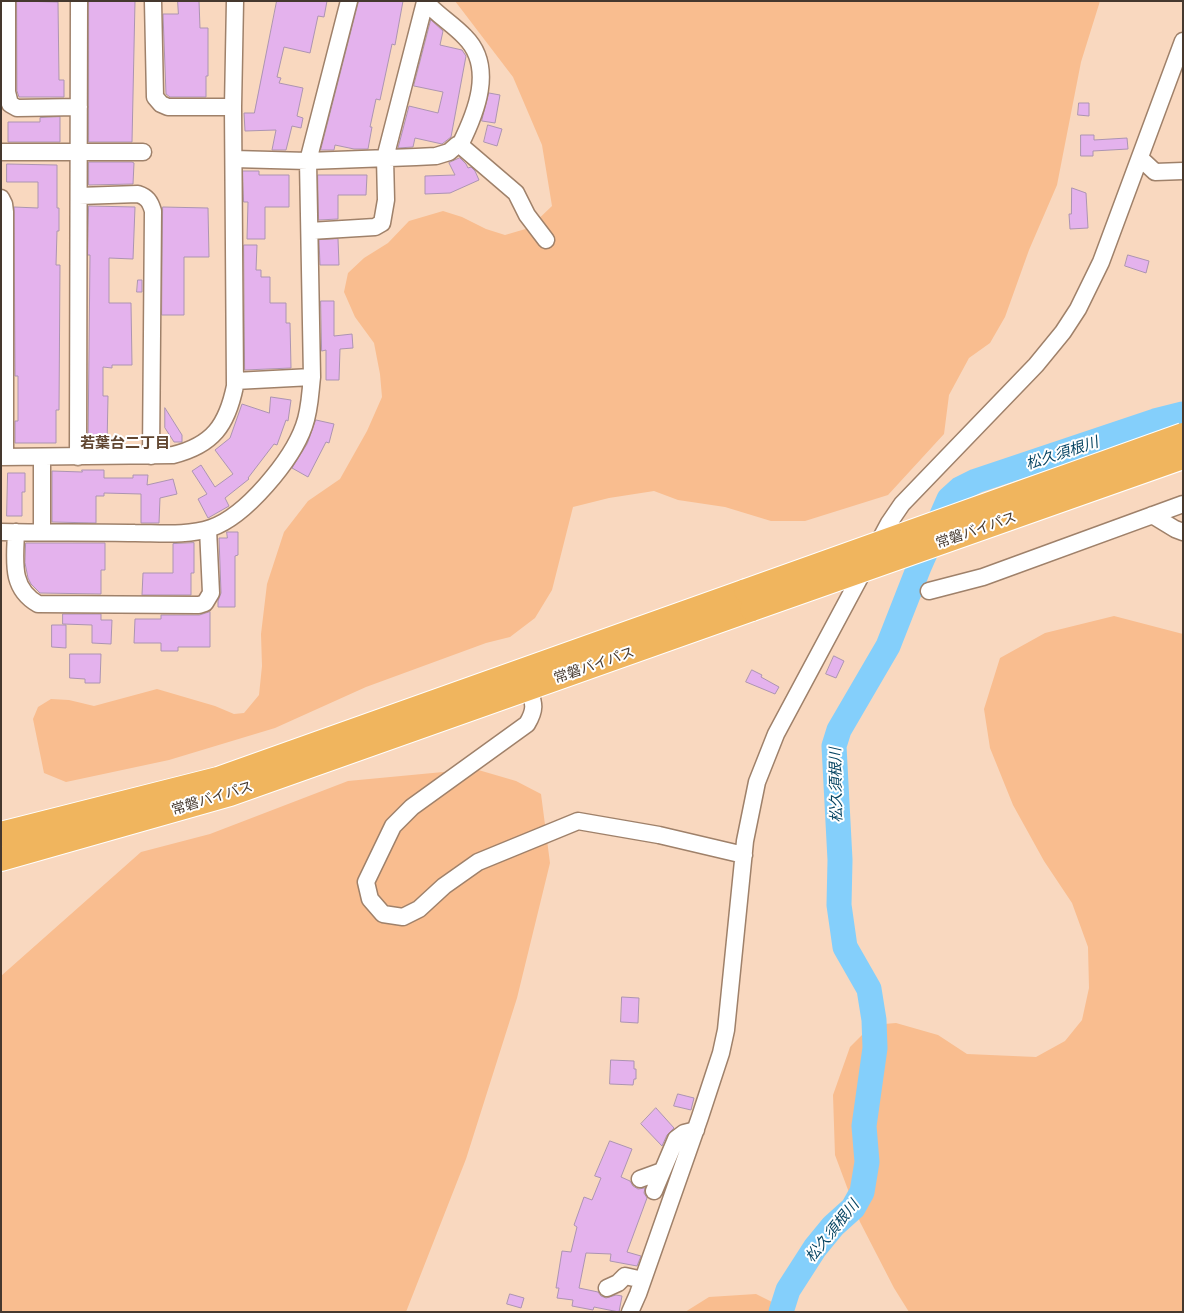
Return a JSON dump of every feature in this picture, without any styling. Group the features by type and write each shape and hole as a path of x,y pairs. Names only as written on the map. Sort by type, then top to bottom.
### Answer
{"highway":[{"name":"常磐バイパス","path":"1,859 230,794 529,688 749,600 1183,435"},
{"name":"常磐バイパス","path":"1,834 218,780 749,600 1183,457"}],"street":[{"path":"6,1 7,92 10,104 17,108 79,107"},
{"path":"78,457 79,1"},
{"path":"153,1 155,97 168,108 233,107"},
{"path":"1,198 5,212 3,457 173,455 184,452 211,437 220,427 231,406 235,381 233,107 235,1"},
{"path":"208,529 211,593 205,603 199,606 38,604 26,595 16,579 8,532 174,532 208,529 226,520 246,505 278,472 295,446 304,427 309,408 312,377 308,160 349,1"},
{"path":"234,160 436,156 449,152 460,145 471,125 482,86 480,66 476,52 466,38 425,2"},
{"path":"310,231 375,227 382,223 386,200 385,158 425,2"},
{"path":"630,1312 696,1130 721,1053 726,1030 744,856 757,782 776,734 889,522 902,504 1036,365 1063,332 1081,303 1101,262 1183,41"},
{"path":"460,145 516,193 527,215 546,240"},
{"path":"1,152 143,152"},
{"path":"1140,158 1155,172 1183,171"},
{"path":"79,196 138,194 150,202 153,210 151,456"},
{"path":"235,381 312,377"},
{"path":"42,457 42,532"},
{"path":"929,590 983,577 1183,504"},
{"path":"1152,515 1175,530 1183,532"},
{"path":"529,688 534,706 533,715 526,724 412,807 393,826 366,882 370,899 382,914 403,917 419,909 444,886 478,862 578,821 659,835 744,856"},
{"path":"654,1191 676,1139 684,1133 696,1130"},
{"path":"640,1179 662,1171"},
{"path":"607,1288 618,1283 625,1276 643,1280"}],"shaded area":[{"path":"455,1 1100,1 1081,62 1057,185 1029,250 1005,317 990,343 969,358 949,395 944,434 888,495 805,521 771,521 725,507 678,500 654,491 609,498 573,507 552,590 535,618 510,637 486,643 366,687 275,728 169,760 66,782 44,773 33,719 38,707 51,699 69,700 94,706 157,689 215,706 234,714 244,713 259,695 262,666 261,634 267,584 284,532 308,501 340,479 367,431 382,397 374,343 355,317 344,292 348,273 364,258 388,243 409,221 443,211 505,235 529,228 552,206 542,145 513,77"},
{"path":"1114,616 1183,634 1183,1312 909,1312 894,1288 860,1222 835,1155 833,1095 850,1047 872,1025 896,1023 938,1035 967,1054 1036,1057 1065,1041 1082,1020 1089,988 1088,947 1072,903 1044,861 1013,805 990,748 984,709 1000,658 1045,633"},
{"path":"475,769 516,781 541,794 550,863 517,998 466,1159 406,1312 1,1312 1,976 141,852 210,834 348,781"},
{"path":"756,1294 792,1312 685,1312 709,1297"}],"building":[{"path":"17,1 58,2 59,80 64,80 64,97 19,97 17,91"},
{"path":"89,1 135,1 132,142 89,142"},
{"path":"178,1 199,1 200,28 208,28 206,97 170,97 166,94 163,14 178,14"},
{"path":"277,1 327,1 324,17 318,16 310,53 284,47 277,77 281,78 279,83 303,88 297,116 303,118 301,128 292,126 286,150 272,150 276,130 245,131 244,113 254,113"},
{"path":"359,1 403,1 395,45 392,44 380,100 376,99 370,127 372,127 368,149 354,149 335,145 334,150 321,150"},
{"path":"431,20 443,31 440,45 462,50 466,56 451,137 442,144 415,138 413,147 398,148 409,106 438,113 443,92 414,86"},
{"path":"489,93 500,95 495,123 482,121"},
{"path":"1079,103 1089,103 1089,116 1078,115"},
{"path":"60,117 60,142 8,142 8,122 40,122 40,118"},
{"path":"488,125 502,129 497,146 484,142"},
{"path":"1081,135 1094,135 1094,140 1127,138 1128,149 1093,151 1093,156 1081,156"},
{"path":"460,158 468,168 471,167 475,171 479,180 450,193 425,194 425,176 455,175 449,163"},
{"path":"89,162 134,163 133,184 89,185"},
{"path":"7,164 57,165 59,231 57,231 56,265 60,265 59,410 56,410 56,443 15,443 15,421 18,421 18,376 15,376 14,207 38,208 38,182 7,182"},
{"path":"243,171 259,171 259,175 289,175 289,207 265,207 265,239 247,239 248,202 244,202"},
{"path":"318,175 367,175 366,195 338,195 338,219 319,220"},
{"path":"1072,188 1086,193 1088,228 1070,229 1069,214 1071,214"},
{"path":"89,206 135,207 133,259 109,258 109,303 131,303 132,365 112,365 112,368 103,367 103,396 108,396 107,446 88,445"},
{"path":"163,207 208,208 209,257 184,257 184,315 162,315"},
{"path":"338,239 339,265 320,265 319,240"},
{"path":"244,245 257,245 256,270 261,270 261,277 270,277 270,303 286,303 286,323 290,323 291,368 245,370"},
{"path":"1128,255 1149,261 1146,273 1125,266"},
{"path":"138,280 142,280 142,292 137,292"},
{"path":"321,301 334,301 334,336 352,334 353,348 340,349 339,380 326,380 326,350 322,351"},
{"path":"271,397 291,400 288,421 286,420 277,445 274,444 249,479 225,498 229,506 208,518 198,499 207,494 192,471 201,465 215,487 233,474 215,450 230,438 242,404 269,413"},
{"path":"165,408 182,435 182,442 174,442 165,428"},
{"path":"316,420 334,424 329,443 326,442 308,477 292,468 307,444"},
{"path":"82,470 104,470 104,478 133,478 133,475 148,475 147,485 173,479 177,494 160,498 159,523 141,523 141,494 104,493 104,496 96,496 96,523 52,522 52,471 82,472"},
{"path":"8,473 25,473 25,492 22,492 22,516 7,516"},
{"path":"227,532 238,532 238,555 235,556 235,607 218,607 221,593 219,538 227,538"},
{"path":"26,543 105,543 105,570 101,570 101,594 40,593 28,578 25,563"},
{"path":"194,543 194,573 191,573 191,595 142,595 143,573 173,573 173,544"},
{"path":"210,612 210,647 178,647 178,651 161,651 161,643 134,643 135,619 161,619 161,615 199,615"},
{"path":"63,614 101,614 101,620 112,620 111,644 92,643 92,625 63,624"},
{"path":"52,625 66,625 66,648 52,647"},
{"path":"70,654 101,654 100,683 85,683 85,679 70,678"},
{"path":"834,656 844,661 836,678 826,674"},
{"path":"752,670 779,687 775,694 746,682"},
{"path":"622,997 639,998 638,1023 621,1022"},
{"path":"611,1060 634,1061 636,1079 634,1079 633,1085 610,1084"},
{"path":"678,1094 694,1098 691,1110 674,1106"},
{"path":"656,1108 674,1128 667,1135 662,1146 641,1124"},
{"path":"610,1141 632,1149 621,1177 630,1181 638,1189 645,1188 644,1193 647,1198 627,1252 641,1256 637,1266 610,1261 611,1254 586,1253 579,1288 598,1292 606,1298 616,1295 622,1296 619,1312 594,1307 593,1310 572,1306 573,1300 557,1298 559,1288 556,1288 562,1251 571,1252 577,1227 574,1225 584,1197 592,1200 601,1178 595,1176"},
{"path":"510,1294 524,1298 521,1308 507,1304"}],"waterway":[{"name":"松久須根川","path":"781,1312 788,1290 815,1248 833,1226 853,1208 862,1192 867,1162 864,1126 875,1048 874,1020 869,989 845,947 839,905 840,860 834,746 839,730 888,646 919,567 949,499 960,489 976,481 1155,421 1183,414"}],"district":[{"name":"若葉台二丁目","path":"125,443"}]}
